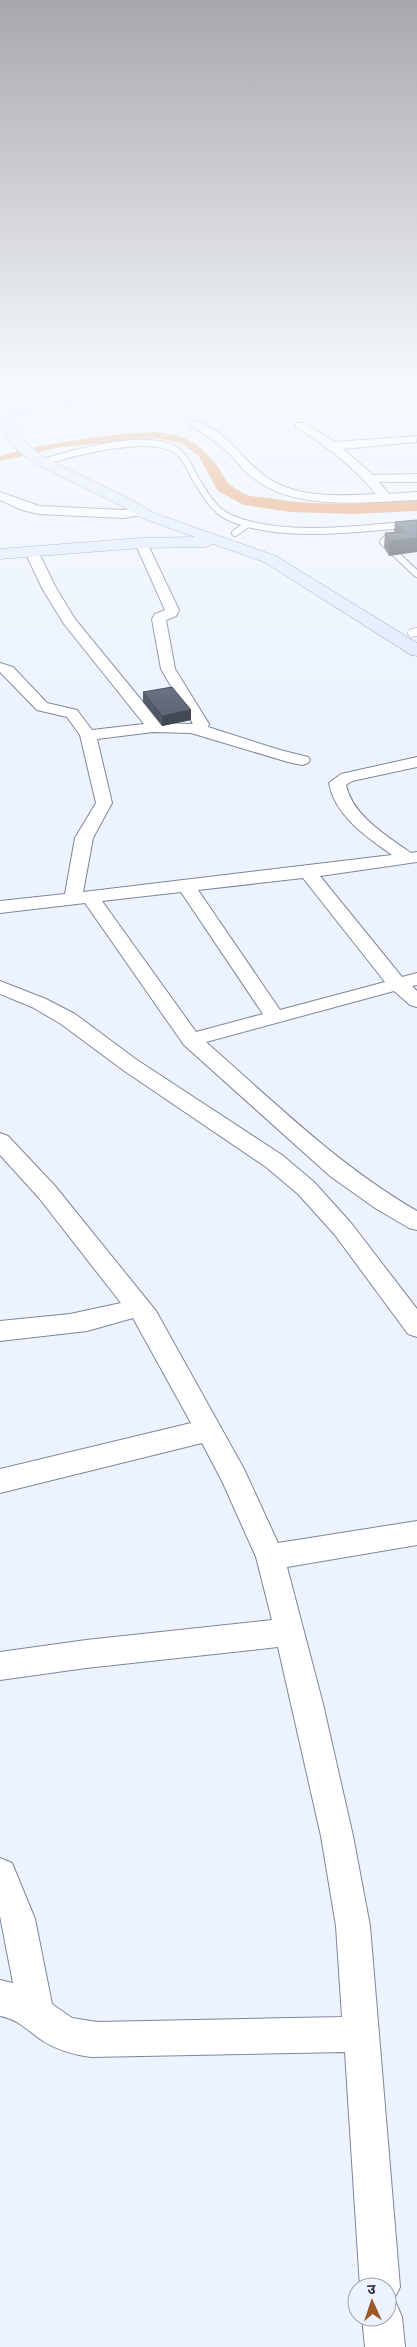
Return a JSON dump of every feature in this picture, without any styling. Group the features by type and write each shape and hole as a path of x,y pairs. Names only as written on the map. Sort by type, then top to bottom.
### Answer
{"main road":[{"path":"105,493 123,501 138,512 196,532 217,533 242,528 322,575 415,634"},
{"path":"123,501 152,507 217,533 270,559 417,651"},
{"path":"162,543 196,532"},
{"path":"0,554 141,543 205,542 217,533"}],"street":[{"path":"297,493 316,497 359,499 417,496"},
{"path":"381,493 385,498"},
{"path":"0,496 26,507 39,510 90,510 123,514 138,512"},
{"path":"141,543 173,612 159,619 168,669 201,724 200,731"},
{"path":"32,552 49,588 68,621 156,728"},
{"path":"0,667 8,670 42,707 72,713 88,735 104,803 84,838 81,897 191,1040 338,1170 383,1202 417,1222"},
{"path":"88,735 156,728 182,728 200,731 277,756 302,760"},
{"path":"412,857 360,823 339,794 337,783 347,777 417,762"},
{"path":"0,907 308,872 412,857"},
{"path":"308,872 398,984 417,1001"},
{"path":"185,885 276,1017"},
{"path":"191,1040 417,979"},
{"path":"0,987 39,1003 68,1019 124,1060 274,1161 306,1188 343,1229 417,1327"},
{"path":"0,1141 47,1192 147,1318 234,1478 270,1557 308,1704 339,1845 353,1926 379,2277"},
{"path":"0,1331 99,1320 116,1316 138,1306"},
{"path":"0,1481 208,1430"},
{"path":"270,1557 417,1533"},
{"path":"0,1666 86,1654 290,1632"},
{"path":"0,1874 18,1919 36,2012"},
{"path":"0,1998 17,2000 56,2028 78,2038 97,2040 361,2034"},
{"path":"383,2327 385,2347"}],"lane":[{"path":"204,493 214,509 234,520 242,528 297,529 417,524"},
{"path":"417,532 387,538 383,542 417,574"}],"shaded area":[{"path":"221,493 242,493 306,503 417,501 417,511 352,514 291,512 244,505"}],"building":[{"path":"417,520 417,538 390,541 385,533 405,532 395,522"},
{"path":"172,687 191,710 162,716 143,692"}]}
